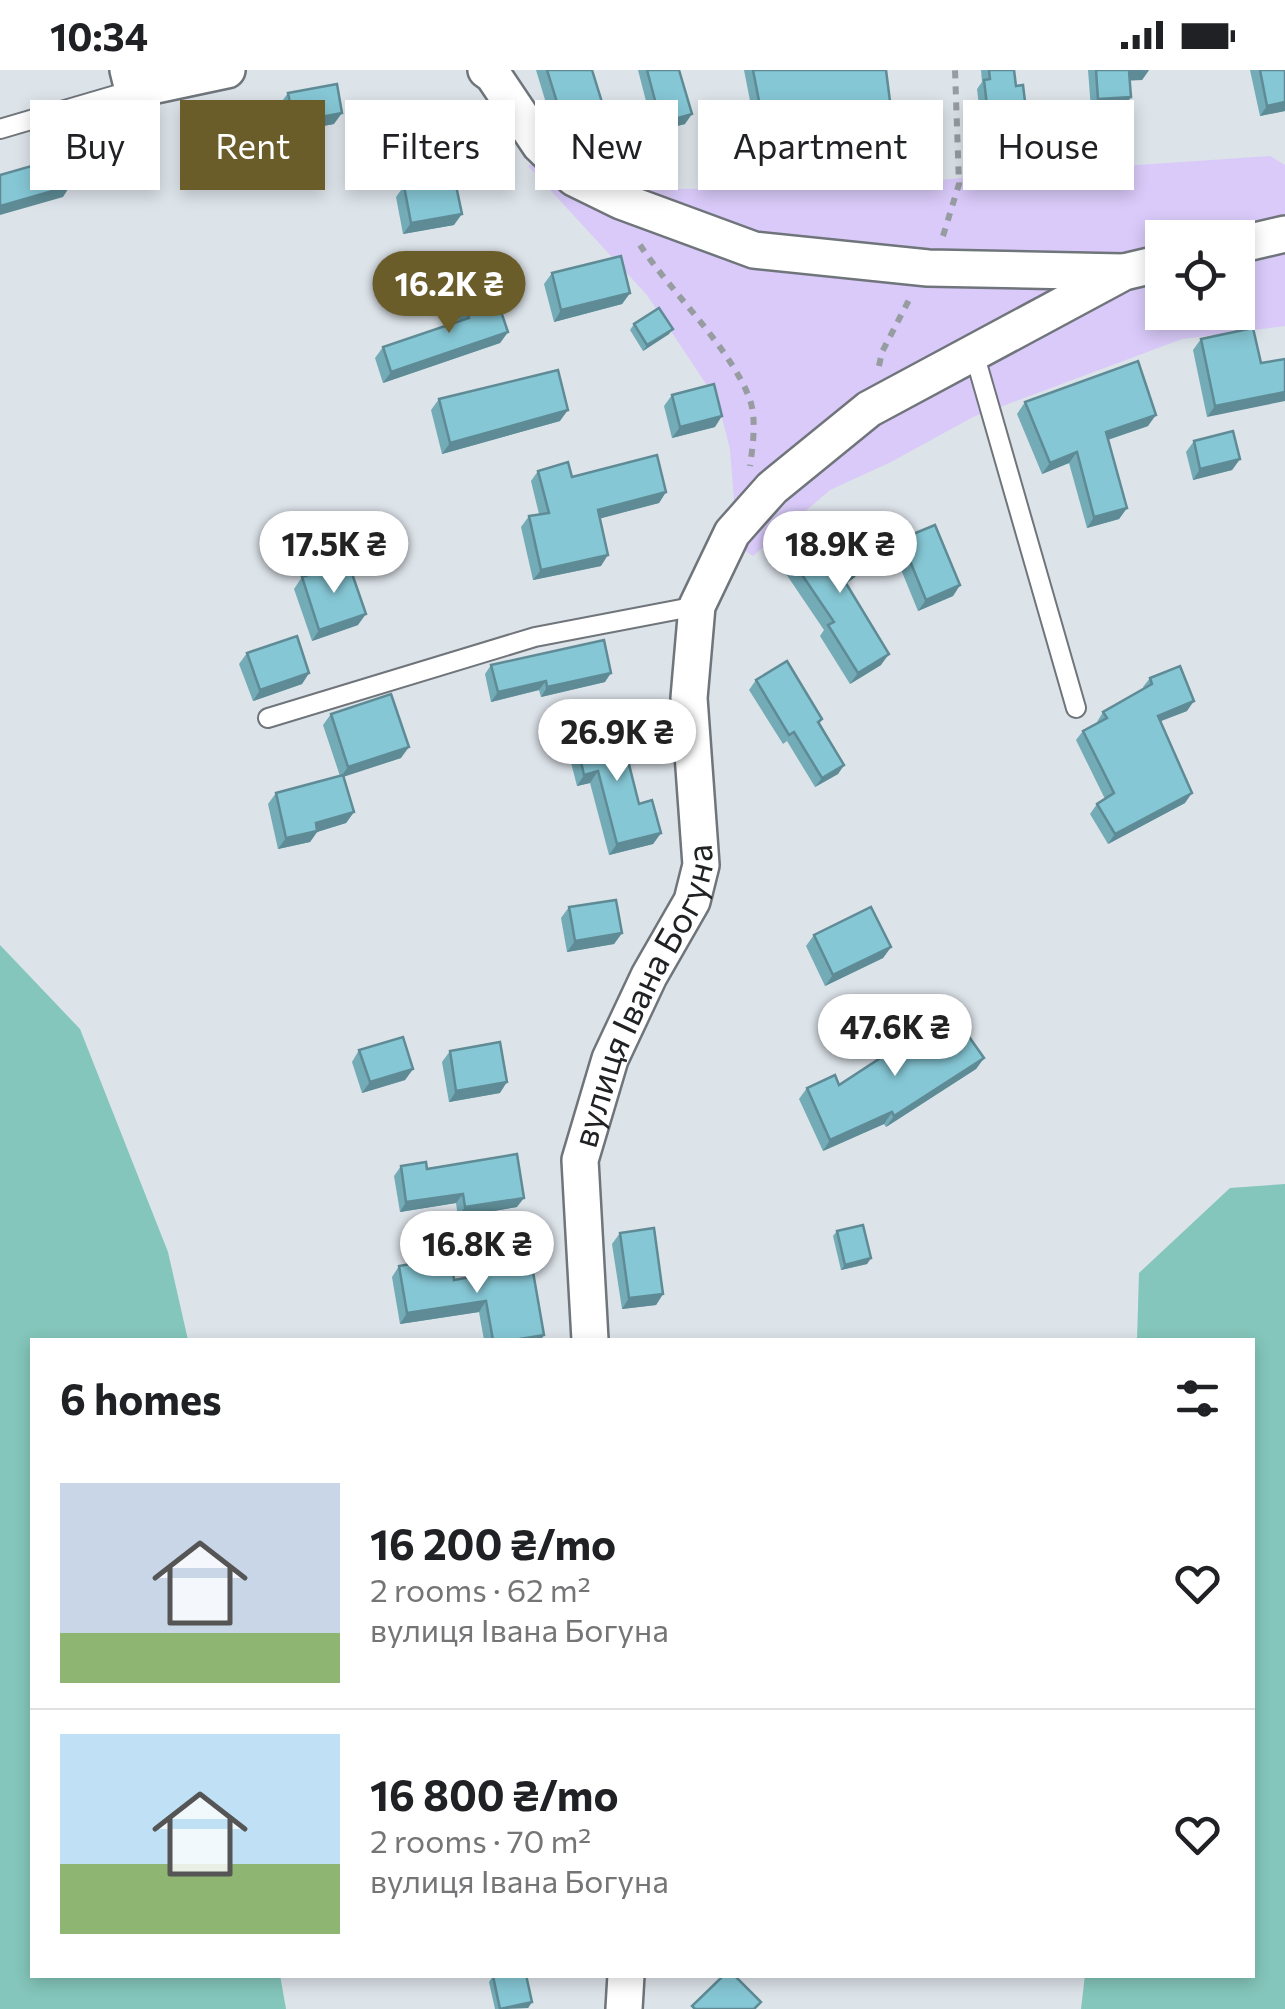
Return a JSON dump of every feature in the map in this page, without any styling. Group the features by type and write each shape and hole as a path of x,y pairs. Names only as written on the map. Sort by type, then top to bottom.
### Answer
{"street":[{"path":"130,80 227,70"},
{"name":"вулиця Івана Богуна","path":"486,70 493,74 540,145 574,178 621,201 754,250 928,268 1124,272 1145,267"},
{"path":"1255,241 1285,234"},
{"name":"вулиця Івана Богуна","path":"590,1338 580,1160 610,1059 649,976 692,901 701,865 689,698 696,606 732,533 772,488 868,409 1124,272"},
{"path":"624,2009 626,1978"}],"lane":[{"path":"0,130 130,80"},
{"path":"974,352 1076,708"},
{"path":"268,718 535,637 696,606"}],"path":[{"path":"637,241 734,370 750,399 754,438 744,520"}],"shaded area":[{"path":"1270,156 1285,165 1285,326 1255,330 1255,220 1145,220 1145,330 1253,330 1182,339 973,417 830,490 753,556 724,537 734,500 730,449 718,402 647,295 550,190 943,190 943,180 963,178 963,190 1134,190 1134,165"},
{"path":"0,945 80,1029 168,1252 188,1338 30,1338 30,1978 281,1978 286,2009 0,2009"},
{"path":"1285,1184 1285,2009 1081,2009 1085,1978 1255,1978 1255,1338 1137,1338 1139,1273 1230,1188"}],"building":[{"path":"547,70 592,70 601,100 556,100"},
{"path":"647,70 679,70 692,114 678,118 678,100 655,100"},
{"path":"753,70 886,70 890,100 759,100"},
{"path":"989,70 1014,70 1016,86 1023,85 1025,100 986,100 984,80 990,79"},
{"path":"1096,70 1142,70 1129,71 1131,97 1098,99"},
{"path":"1260,70 1285,70 1285,102 1267,106"},
{"path":"337,84 342,113 325,116 325,100 289,100 288,93"},
{"path":"30,166 30,190 56,190 0,206 0,175"},
{"path":"405,190 457,190 462,214 411,223"},
{"path":"621,256 630,293 561,310 552,273"},
{"path":"496,297 508,332 391,372 383,347 469,318 466,307"},
{"path":"659,308 673,329 647,345 634,324"},
{"path":"1253,330 1261,363 1285,359 1285,392 1215,406 1201,339"},
{"path":"1138,361 1156,415 1106,432 1127,508 1094,517 1077,452 1050,463 1025,402"},
{"path":"558,370 568,410 450,443 439,399"},
{"path":"714,384 722,416 680,427 672,395"},
{"path":"1233,431 1240,459 1200,469 1194,441"},
{"path":"657,455 666,492 598,510 608,555 541,570 529,516 549,513 538,471 568,462 572,477"},
{"path":"935,525 960,585 926,600 901,539"},
{"path":"836,526 863,566 844,580 889,654 858,673 828,625 834,622 790,557"},
{"path":"348,562 366,614 319,630 302,577"},
{"path":"297,636 309,673 260,690 247,653"},
{"path":"604,640 611,673 547,687 546,681 498,692 491,665"},
{"path":"787,661 844,765 822,778 794,732 789,735 756,680"},
{"path":"1180,666 1194,701 1158,716 1192,793 1115,834 1097,804 1114,793 1083,731 1107,718 1103,712 1152,684 1150,678"},
{"path":"391,694 409,747 348,767 331,714"},
{"path":"619,725 639,804 652,800 661,833 617,844 598,771 584,775 575,736"},
{"path":"343,775 354,812 316,823 317,831 286,838 276,793"},
{"path":"616,900 622,933 575,941 569,907"},
{"path":"871,907 891,947 833,975 814,935"},
{"path":"955,1017 984,1058 894,1116 892,1112 830,1140 807,1088 835,1075 839,1085 937,1021 940,1027"},
{"path":"403,1037 413,1069 370,1082 359,1050"},
{"path":"500,1042 507,1082 456,1091 450,1051"},
{"path":"517,1154 524,1198 465,1207 463,1194 406,1202 401,1166 426,1162 427,1169"},
{"path":"863,1225 871,1258 845,1265 837,1231"},
{"path":"654,1228 663,1294 629,1298 620,1233"},
{"path":"451,1257 454,1280 532,1266 544,1335 493,1338 486,1301 407,1313 399,1266"},
{"path":"493,1978 527,1978 532,2002 500,2009"},
{"path":"721,1978 737,1978 761,2002 754,2009 692,2006"}]}
